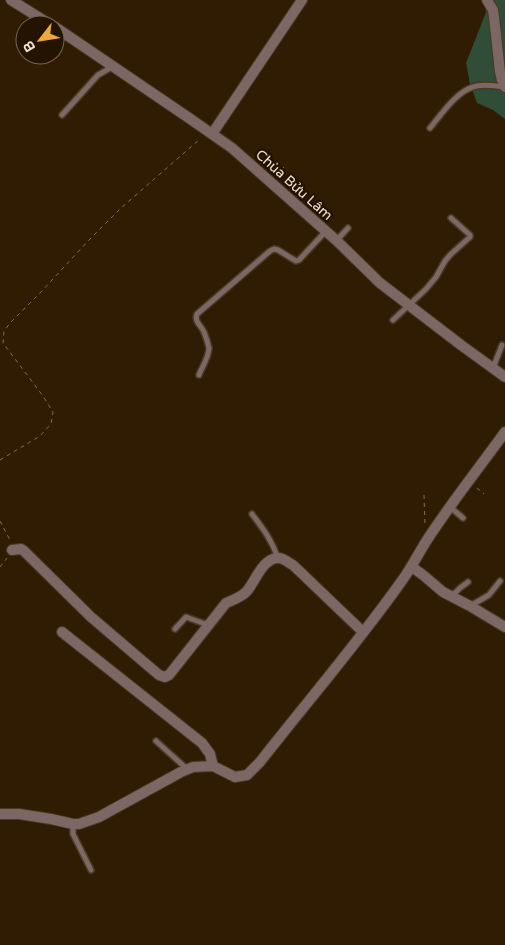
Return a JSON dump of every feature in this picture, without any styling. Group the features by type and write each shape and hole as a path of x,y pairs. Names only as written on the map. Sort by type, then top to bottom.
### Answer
{"street":[{"path":"11,0 35,15"},
{"path":"210,133 302,0"},
{"path":"486,0 493,10 500,72 505,87"},
{"name":"Chùa Bửu Lâm","path":"65,35 232,148 337,241 380,283 505,377"},
{"path":"0,814 19,814 79,824 99,817 193,767 213,766 235,777 247,775 260,762 412,567 449,507 505,432"},
{"path":"12,550 21,549 24,551 91,617 159,675 165,677 169,675 226,603 248,591 260,570 271,559 280,558 293,565 363,632"},
{"path":"412,567 443,592 505,627"},
{"path":"62,632 202,743 210,754 213,766"}],"lane":[{"path":"62,115 98,75 112,66"},
{"path":"430,128 463,92 473,86 505,87"},
{"path":"393,320 426,289 450,254 470,237 451,218"},
{"path":"337,241 348,228"},
{"path":"199,375 209,348 204,331 197,322 197,314 270,251 278,250 296,262 326,231"},
{"path":"493,368 502,345"},
{"path":"449,507 463,518"},
{"path":"252,514 268,534 278,558"},
{"path":"470,606 488,595 500,581"},
{"path":"452,597 468,582"},
{"path":"175,629 186,617 208,625"},
{"path":"156,741 188,769"},
{"path":"73,824 73,834 90,870"}],"path":[{"path":"0,460 40,436 51,424 52,412 43,396 2,343 4,330 121,208 210,133"},
{"path":"272,183 284,167"},
{"path":"424,495 426,542"}],"green space":[{"path":"484,0 505,0 505,119 493,110 477,103 470,84 466,63 486,12"}]}
